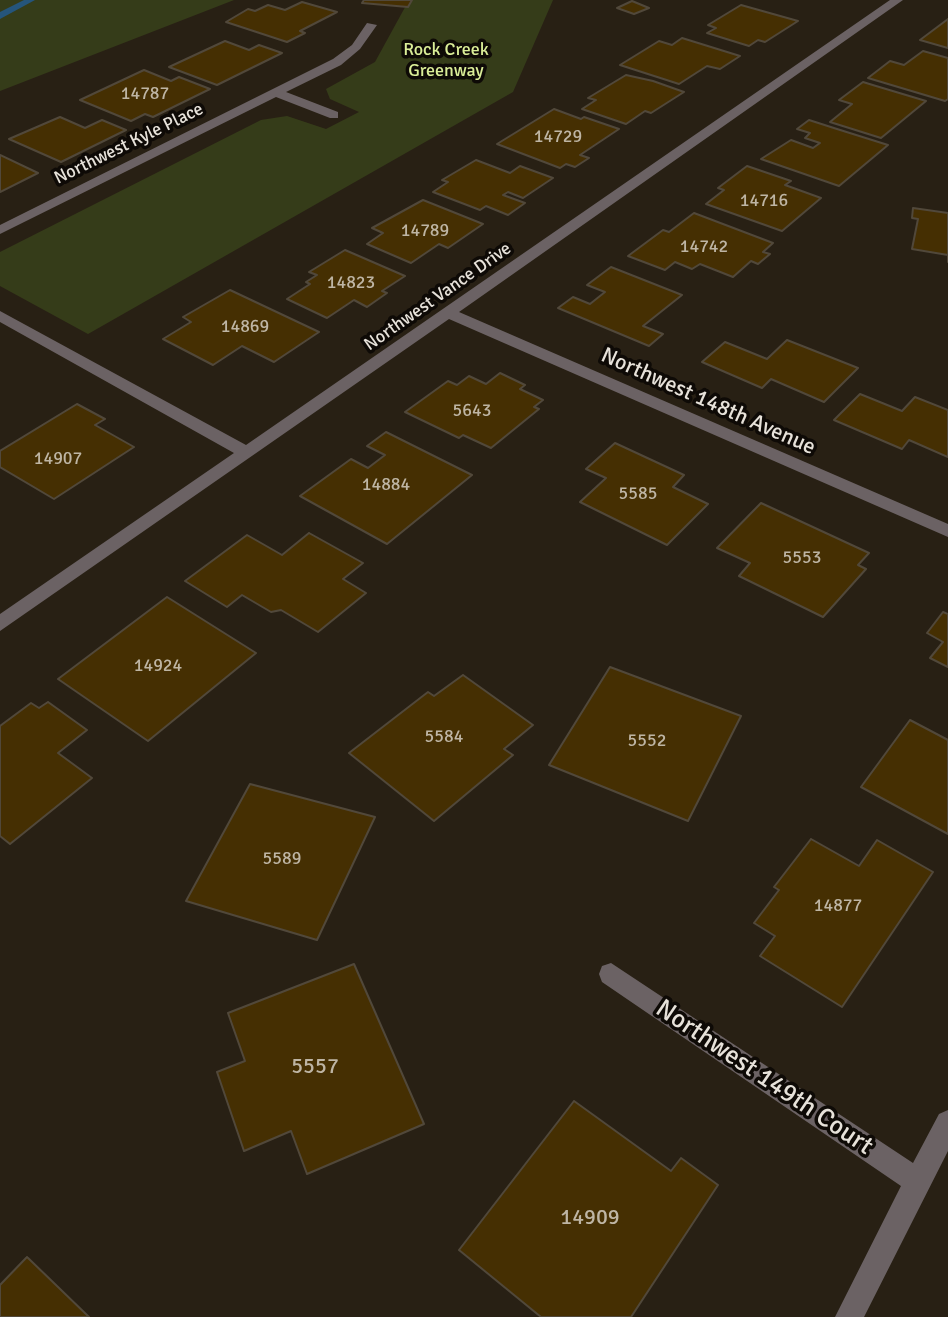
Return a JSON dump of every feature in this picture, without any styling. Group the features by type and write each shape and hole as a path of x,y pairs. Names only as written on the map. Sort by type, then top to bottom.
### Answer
{"street":[{"name":"Northwest Vance Drive","path":"0,624 450,314 897,0"},
{"name":"Northwest Kyle Place","path":"0,230 337,62 356,47 371,25"},
{"path":"276,93 334,115"},
{"name":"Northwest 148th Avenue","path":"450,314 948,531"},
{"path":"0,316 248,453"},
{"name":"Northwest 149th Court","path":"611,974 917,1181"},
{"path":"849,1317 948,1123"}],"green space":[{"path":"0,0 234,0 0,91"},
{"name":"Rock Creek Greenway","path":"409,0 553,0 513,92 88,334 0,286 0,252 261,120 287,116 326,129 359,112 330,99 326,89 375,62"}],"building":[{"path":"364,0 412,0 408,7 362,3"},
{"path":"632,1 649,8 634,14 617,8"},
{"path":"302,2 337,12 300,31 305,33 287,42 226,22 248,9 255,11 268,5 285,10"},
{"path":"741,5 798,21 765,42 758,40 749,46 707,33 716,28 708,25"},
{"path":"948,19 948,48 920,40"},
{"path":"682,38 740,56 720,69 707,66 679,84 620,65 659,41 672,45"},
{"path":"225,41 249,50 259,45 282,53 217,85 169,67"},
{"path":"923,51 948,58 948,99 945,101 868,78 890,61 904,65"},
{"path":"144,70 171,81 179,77 210,89 153,117 145,114 131,121 80,100"},
{"path":"626,75 684,92 651,113 645,111 626,124 582,109 596,100 588,98"},
{"path":"863,82 926,101 881,138 830,122 852,104 839,100"},
{"path":"554,109 619,129 580,155 589,158 575,167 566,164 560,168 497,144"},
{"path":"60,117 85,128 102,120 126,130 61,162 9,139"},
{"path":"809,120 888,145 839,186 761,159 791,140 813,148 820,143 805,138 810,133 797,129"},
{"path":"0,155 38,173 0,192"},
{"path":"476,160 510,173 520,166 553,178 523,198 508,192 503,195 525,203 508,215 486,206 480,210 433,192 448,182 442,180"},
{"path":"747,166 791,181 785,185 821,198 782,231 706,204 724,190 718,188"},
{"path":"423,200 483,224 448,248 439,244 411,263 367,244 383,233 372,228"},
{"path":"913,208 948,213 948,255 912,249 918,219 912,218"},
{"path":"694,213 773,243 763,252 770,254 758,264 751,261 733,277 700,264 692,269 675,262 665,270 628,256 663,230 669,232"},
{"path":"345,250 405,276 382,291 387,293 367,307 354,300 327,318 287,299 310,284 306,282 317,275 309,272"},
{"path":"611,267 682,295 643,326 663,334 649,346 558,308 573,297 590,304 605,292 587,285"},
{"path":"230,290 319,332 274,362 242,346 213,365 163,339 191,322 183,317"},
{"path":"787,340 858,368 824,402 771,379 762,388 702,362 725,342 767,359"},
{"path":"500,373 525,385 520,389 543,400 534,407 539,409 491,448 463,435 459,438 405,412 448,381 457,385 469,376 486,384"},
{"path":"860,394 902,411 915,397 948,410 948,457 909,440 902,449 834,420"},
{"path":"77,404 105,419 95,425 134,447 54,499 0,467 0,451"},
{"path":"386,432 472,475 387,544 300,496 351,459 368,468 385,455 367,446"},
{"path":"615,443 684,475 673,487 708,504 667,545 580,502 606,478 586,469"},
{"path":"761,503 869,553 858,565 866,569 823,617 739,576 750,563 717,548"},
{"path":"309,533 363,563 343,579 366,593 318,632 281,610 271,612 242,595 227,607 185,581 247,535 282,555"},
{"path":"167,597 256,653 148,741 58,679"},
{"path":"943,612 948,614 948,667 930,658 943,642 927,633"},
{"path":"610,667 741,716 688,821 549,765"},
{"path":"463,675 533,725 504,749 513,755 434,821 349,753 428,692 434,696"},
{"path":"48,702 87,730 58,753 92,778 10,844 0,836 0,726 31,703 39,708"},
{"path":"910,720 948,740 948,834 861,787"},
{"path":"250,784 375,817 317,940 186,901"},
{"path":"811,839 859,866 877,840 933,872 842,1007 760,956 775,936 754,923 779,890 774,887"},
{"path":"354,964 424,1124 307,1174 291,1131 244,1151 217,1072 245,1061 228,1013"},
{"path":"574,1101 671,1171 681,1158 718,1185 631,1317 541,1317 459,1250"},
{"path":"27,1257 89,1317 0,1317 0,1285"}],"waterway":[{"path":"0,16 31,0"}]}
